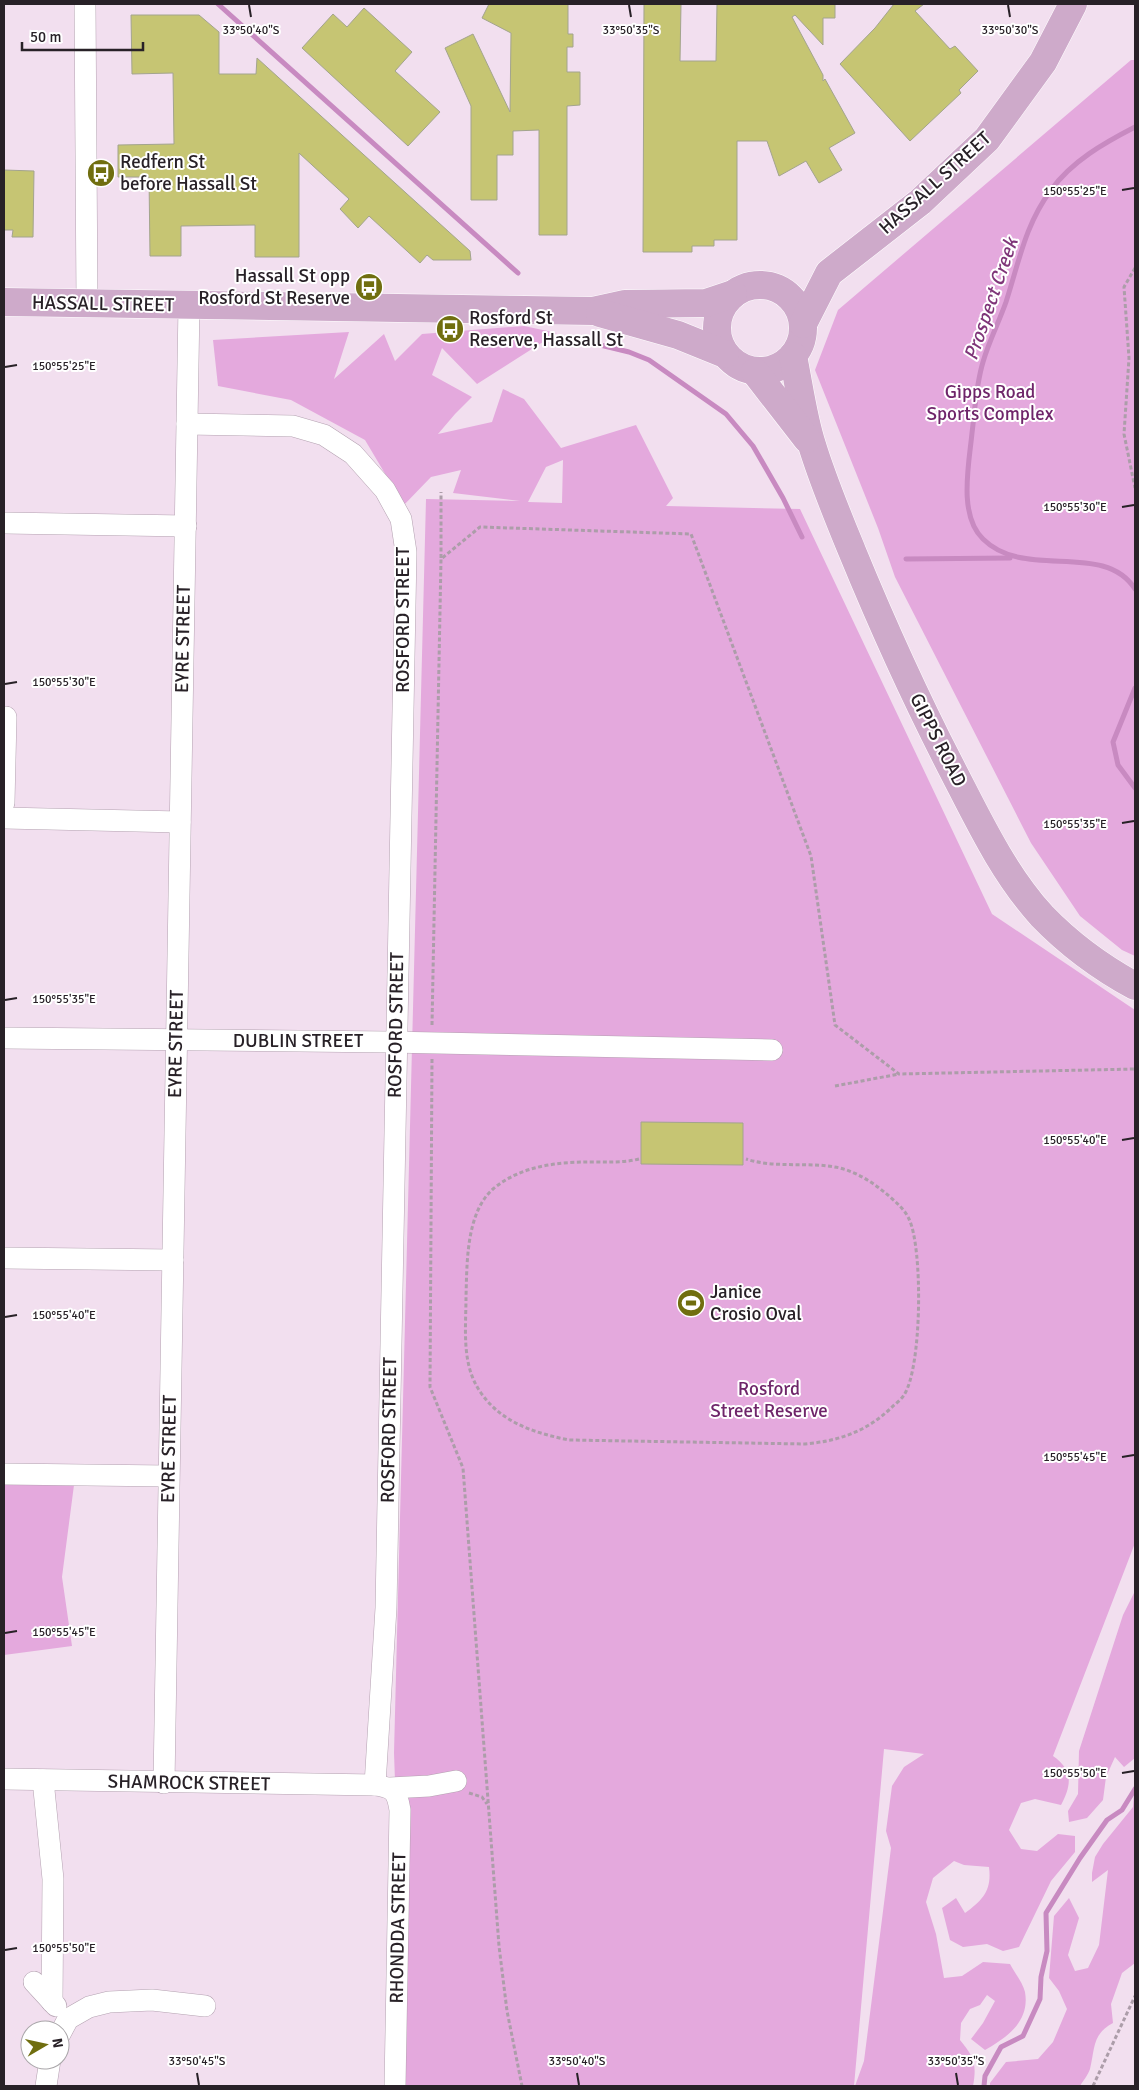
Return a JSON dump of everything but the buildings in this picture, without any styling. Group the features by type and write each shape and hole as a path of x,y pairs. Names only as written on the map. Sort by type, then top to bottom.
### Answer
{"main road":[{"name":"HASSALL STREET","path":"803,324 830,274 920,202 987,139 1043,62 1073,4"},
{"name":"HASSALL STREET","path":"776,288 830,274"},
{"path":"761,285 776,288 793,300 803,324 803,334 800,346 784,365 770,371 755,372 742,369 724,354 717,338 716,323 721,309 733,294 748,286 761,285"},
{"name":"HASSALL STREET","path":"4,302 593,311 625,304 706,303 733,294"},
{"name":"HASSALL STREET","path":"593,311 678,335 724,354"},
{"name":"GIPPS ROAD","path":"793,356 812,444 842,527 883,628 928,723 1003,865 1042,915 1080,952 1135,986"},
{"name":"GIPPS ROAD","path":"755,372 812,444"}],"street":[{"path":"84,4 86,302"},
{"name":"EYRE STREET","path":"164,1783 175,1041 189,305"},
{"name":"ROSFORD STREET","path":"187,424 293,426 324,435 353,454 385,490 400,519 406,552 382,1786"},
{"path":"4,523 186,526"},
{"path":"4,803 6,717"},
{"path":"4,818 180,822"},
{"name":"DUBLIN STREET","path":"4,1038 396,1042 772,1050"},
{"path":"4,1258 173,1260"},
{"path":"4,1474 168,1476"},
{"name":"SHAMROCK STREET","path":"4,1779 382,1786 429,1786 456,1781"},
{"path":"43,1780 53,1878 52,2002"},
{"name":"RHONDDA STREET","path":"382,1786 398,1796 400,1810 395,2086"},
{"path":"34,1982 52,2002 61,2020"},
{"path":"70,2021 89,2007 108,2002 152,2000 205,2006"},
{"path":"46,2086 48,2070"}],"path":[{"path":"1135,268 1124,288 1129,358 1124,434 1135,488"},
{"path":"441,492 432,1043 430,1387 463,1468 499,1946 507,2011 522,2086"},
{"path":"441,559 480,527 691,534 811,856 835,1025 899,1074"},
{"path":"835,1086 899,1074 1135,1069"},
{"path":"639,1159 628,1162 570,1162 535,1168 505,1181 493,1189 483,1200 472,1229 467,1254 466,1342 468,1362 474,1381 482,1394 495,1408 520,1426 533,1432 569,1440 805,1444 838,1439 852,1434 881,1418 904,1395 913,1371 916,1351 918,1264 909,1218 884,1191 853,1173 827,1166 761,1164 746,1159"},
{"path":"1093,2086 1135,1996"}],"green space":[{"name":"Gipps Road Sports Complex","path":"1131,60 1135,60 1135,956 1122,950 1080,916 1031,843 895,577 878,528 815,370 838,310"},
{"name":"Rosford Street Reserve","path":"524,326 557,333 477,384 442,348 432,375 472,397 438,434 492,422 503,389 524,399 561,448 636,425 673,498 666,506 800,509 992,914 1135,1010 1135,1543 1053,1756 1060,1761 1069,1778 1065,1797 1061,1805 1035,1799 1021,1803 1009,1830 1021,1849 1037,1851 1058,1834 1075,1836 1075,1852 1051,1881 1019,1947 1003,1951 987,1944 963,1947 950,1940 942,1908 956,1898 965,1913 977,1904 985,1894 989,1882 989,1867 964,1865 954,1861 933,1878 926,1902 936,1934 944,1978 962,1976 983,1962 1010,1964 1025,1992 1026,2002 1021,2020 1002,2040 985,2050 971,2039 983,2023 995,2001 987,1995 980,2005 970,2009 961,2023 960,2040 969,2051 974,2066 973,2086 855,2086 864,2061 891,1848 886,1831 892,1786 904,1767 924,1754 884,1749 854,2086 406,2086 394,1753 426,499 520,501 453,493 461,470 431,477 402,507 390,482 365,440 291,400 218,386 213,340 349,332 334,379 384,334 395,361 422,334","holes":["563,460 562,503 528,502 546,467"]},
{"path":"4,1484 74,1485 62,1577 72,1646 4,1655"},
{"path":"1135,1591 1135,1758 1124,1767 1115,1757 1106,1777 1103,1800 1087,1818 1069,1822 1068,1811 1078,1794 1079,1751 1123,1615"},
{"path":"1135,1775 1135,1963 1122,1973 1111,2004 1113,2023 1106,2027 1098,2037 1090,2069 1080,2086 990,2086 990,2083 1006,2062 1038,2059 1053,2042 1067,2009 1059,1991 1049,1978 1054,1916 1069,1898 1079,1918 1068,1955 1075,1971 1088,1968 1099,1945 1108,1870 1092,1882 1095,1857 1133,1807"}],"waterway":[{"path":"218,4 518,273"},
{"name":"Prospect Creek","path":"1135,127 1100,146 1069,170 1051,190 1035,217 981,371 977,388 967,489 970,517 975,529 983,539 1000,551 1020,558 1104,566 1121,575 1135,589"},
{"path":"592,343 629,352 649,360 726,414 753,446 783,498 802,537"},
{"path":"906,559 1010,558"},
{"name":"Prospect Creek","path":"1135,688 1113,742 1118,765 1135,788"},
{"name":"Prospect Creek","path":"984,2086 985,2076 1001,2047 1023,2036 1040,1999 1041,1977 1047,1951 1046,1913 1080,1858 1107,1820 1122,1810 1135,1789"}],"place":[{"name":"Redfern St before Hassall St","path":"101,173"},
{"name":"Hassall St opp Rosford St Reserve","path":"369,287"},
{"name":"Rosford St Reserve, Hassall St","path":"450,329"},
{"name":"Janice Crosio Oval","path":"691,1303"}]}
